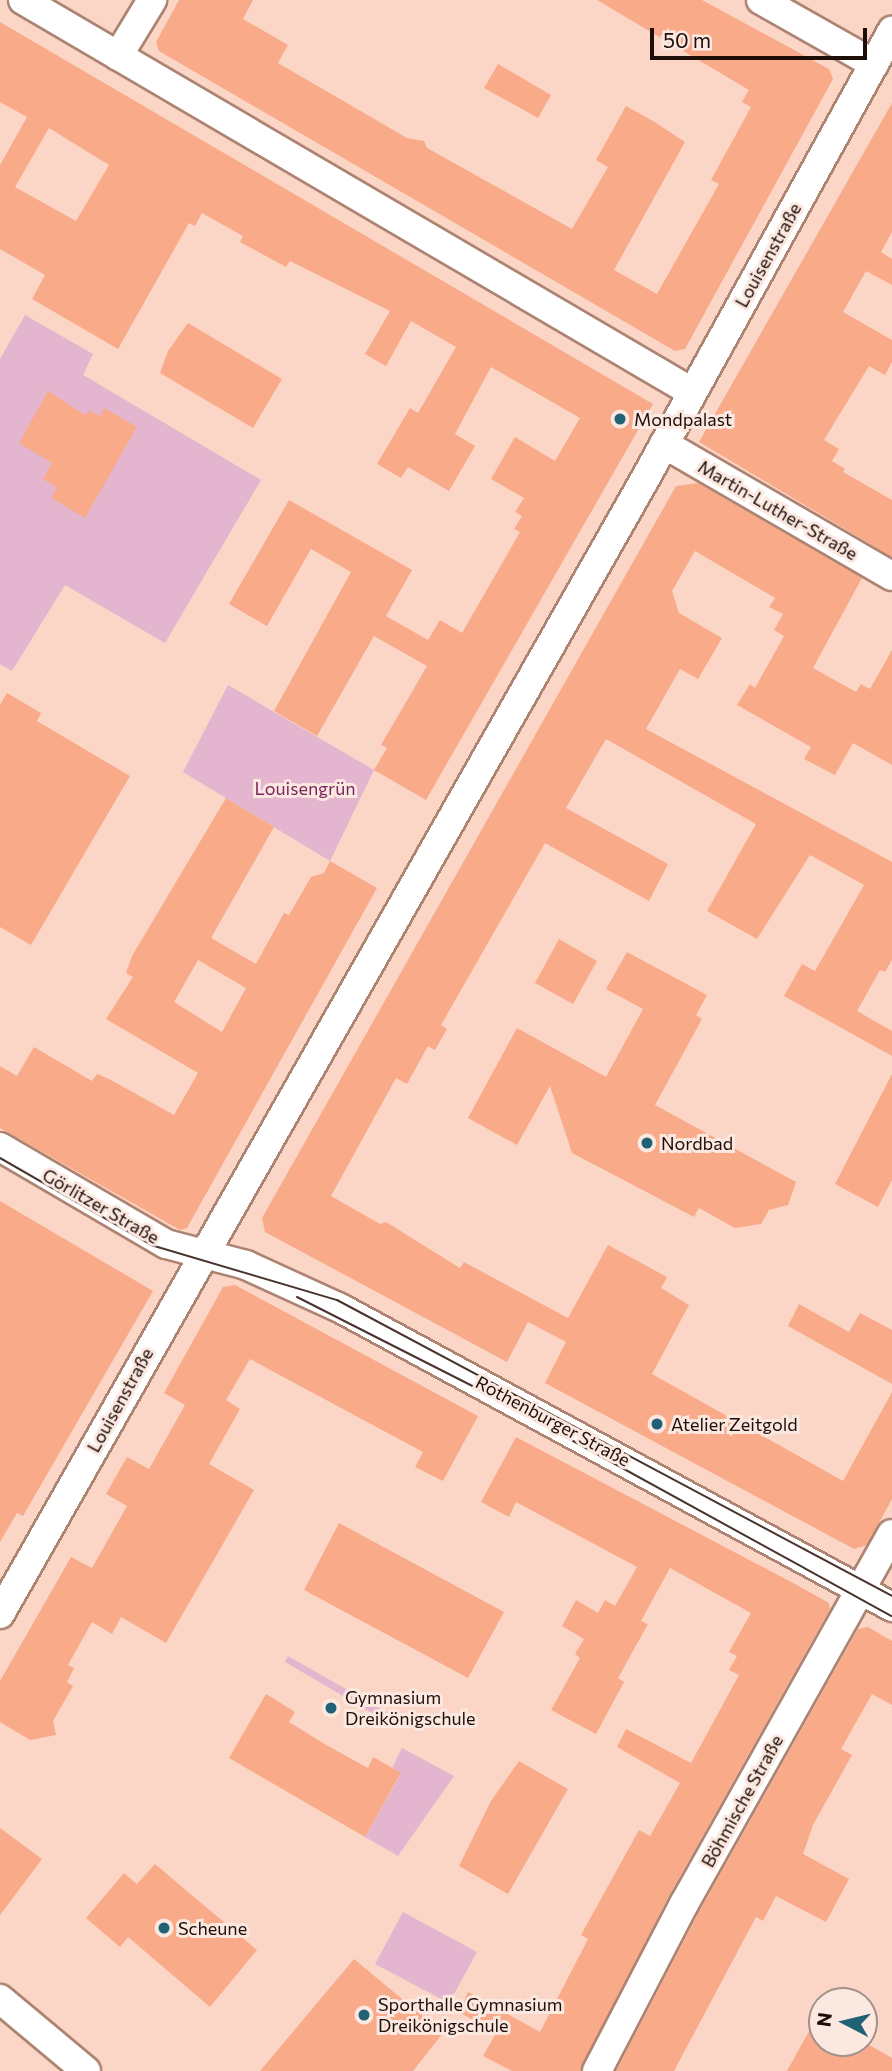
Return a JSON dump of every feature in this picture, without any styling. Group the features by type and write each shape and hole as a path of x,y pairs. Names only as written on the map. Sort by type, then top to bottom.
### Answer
{"street":[{"path":"23,0 692,391"},
{"path":"118,56 152,0"},
{"path":"761,0 874,64"},
{"name":"Louisenstraße","path":"0,1614 645,480 892,31"},
{"name":"Martin-Luther-Straße","path":"664,444 892,576"},
{"name":"Görlitzer Straße","path":"0,1147 166,1244 206,1252"},
{"name":"Rothenburger Straße","path":"206,1252 246,1265 340,1308 892,1607"},
{"name":"Böhmische Straße","path":"597,2071 892,1534"},
{"path":"0,1998 86,2071"}],"green space":[{"path":"25,315 93,354 83,375 261,480 165,643 65,585 12,671 0,664 0,359"},
{"name":"Louisengrün","path":"228,685 374,770 330,861 183,772"},
{"path":"288,1656 400,1720 396,1727 285,1662"},
{"path":"402,1748 454,1776 398,1856 365,1837 401,1774 392,1768"},
{"path":"403,1912 477,1952 449,2003 375,1964"}],"building":[{"path":"179,0 253,0 243,19 288,45 278,63 407,138 424,141 427,148 572,229 608,167 596,160 626,106 653,121 685,142 614,270 657,294 719,184 711,180 751,107 742,102 749,90 597,0 702,0 829,69 833,79 685,349 675,351 159,51 156,42"},
{"path":"0,22 653,404 426,800 374,770 387,748 381,745 427,666 374,636 317,736 274,711 351,572 311,549 267,626 229,604 289,500 412,570 386,616 428,640 440,620 462,633 520,532 514,529 522,516 515,512 524,498 491,479 515,437 555,461 580,418 491,367 455,434 475,446 449,491 408,467 401,478 377,464 410,408 418,413 456,347 411,321 386,366 365,354 390,311 290,261 286,267 240,242 243,236 202,213 195,226 189,223 118,349 32,299 45,275 0,249 0,165 27,117 0,102","holes":["49,128 109,165 76,221 15,187"]},
{"path":"498,64 551,95 538,118 484,88"},
{"path":"892,103 892,232 881,252 892,259 892,285 866,271 843,312 892,340 892,362 885,375 869,366 824,440 839,449 832,461 845,469 843,472 892,500 892,557 699,442"},
{"path":"188,323 282,379 253,428 160,373 168,351"},
{"path":"48,391 85,415 90,411 100,416 104,408 137,427 85,518 51,498 57,488 43,479 52,463 19,443"},
{"path":"698,483 862,578 813,668 856,692 861,684 870,689 892,650 892,765 853,743 835,775 804,759 811,747 737,705 750,684 755,688 784,636 774,630 783,614 769,607 775,598 695,551 672,591 679,613 722,638 698,679 680,669 646,729 892,862 892,960 885,972 880,970 857,1011 892,1031 892,1056 784,996 802,964 815,971 864,885 810,855 757,939 707,911 756,824 606,739 566,808 668,864 649,901 545,843 441,1025 447,1029 435,1050 428,1046 407,1084 396,1078 331,1196 380,1224 386,1222 460,1268 464,1262 568,1318 608,1245 667,1277 661,1288 689,1305 652,1374 843,1481 892,1392 892,1499 867,1545 854,1549 545,1383 566,1342 528,1322 507,1362 265,1232 262,1218 676,486"},
{"path":"7,693 41,713 37,721 130,776 31,945 0,927 0,705"},
{"path":"226,798 274,827 211,938 256,964 284,913 289,915 311,877 324,873 330,861 377,888 187,1228 180,1230 0,1128 0,1066 17,1076 34,1047 92,1081 97,1074 174,1115 198,1073 106,1019 133,977 126,973 132,956","holes":["198,960 246,988 222,1032 174,1002"]},
{"path":"559,939 597,961 573,1004 535,983"},
{"path":"627,952 707,995 696,1015 702,1019 655,1105 796,1182 788,1205 769,1210 761,1224 735,1228 699,1208 694,1217 572,1153 550,1086 517,1145 468,1118 517,1028 606,1077 643,1009 606,989"},
{"path":"892,1074 892,1180 878,1207 835,1184"},
{"path":"0,1201 153,1291 23,1516 17,1513 0,1542"},
{"path":"235,1285 478,1416 443,1481 415,1467 423,1452 250,1359 226,1400 240,1409 209,1464 254,1490 166,1643 121,1617 112,1634 92,1622 68,1665 74,1668 67,1682 73,1686 53,1721 56,1735 30,1740 0,1722 0,1681 71,1557 92,1568 127,1506 106,1494 127,1457 149,1469 185,1405 164,1393 223,1287"},
{"path":"799,1304 849,1332 860,1313 892,1330 892,1384 788,1326"},
{"path":"516,1437 795,1584 829,1603 830,1609 669,1896 580,2071 512,2071 483,2056 496,2033 459,2012 468,1992 540,2032 588,1939 581,1935 639,1830 650,1836 680,1783 617,1747 626,1729 691,1763 739,1675 729,1670 737,1656 729,1652 751,1613 670,1568 641,1621 648,1624 618,1678 624,1682 596,1734 551,1710 580,1658 575,1654 584,1639 562,1626 576,1600 598,1613 605,1600 615,1606 637,1567 516,1502 509,1517 481,1502"},
{"path":"339,1523 504,1612 468,1678 304,1590"},
{"path":"868,1627 892,1641 892,1705 872,1694 841,1749 852,1755 813,1825 803,1854 849,1879 826,1922 776,1896 763,1921 756,1917 674,2071 616,2071 699,1912 858,1629"},
{"path":"266,1694 295,1712 289,1722 328,1746 368,1768 373,1757 401,1773 365,1837 229,1758"},
{"path":"519,1761 568,1789 508,1894 459,1866 491,1801"},
{"path":"0,1828 42,1859 0,1915"},
{"name":"Scheune","path":"155,1864 257,1950 210,2007 128,1937 120,1947 86,1918 124,1873 137,1884"},
{"name":"Sporthalle Gymnasium Dreikönigschule","path":"354,1959 443,2033 413,2071 260,2071"},
{"path":"808,2033 808,2057 878,2057 878,2050 892,2058 892,2071 787,2071"}],"tram line":[{"path":"0,1158 151,1245 337,1300 892,1596"},
{"path":"297,1297 484,1392 892,1616"}],"place":[{"name":"Mondpalast","path":"620,419"},
{"name":"Nordbad","path":"647,1143"},
{"name":"Atelier Zeitgold","path":"657,1424"},
{"name":"Gymnasium Dreikönigschule","path":"331,1708"},
{"name":"Scheune","path":"164,1928"},
{"name":"Sporthalle Gymnasium Dreikönigschule","path":"364,2015"}]}
